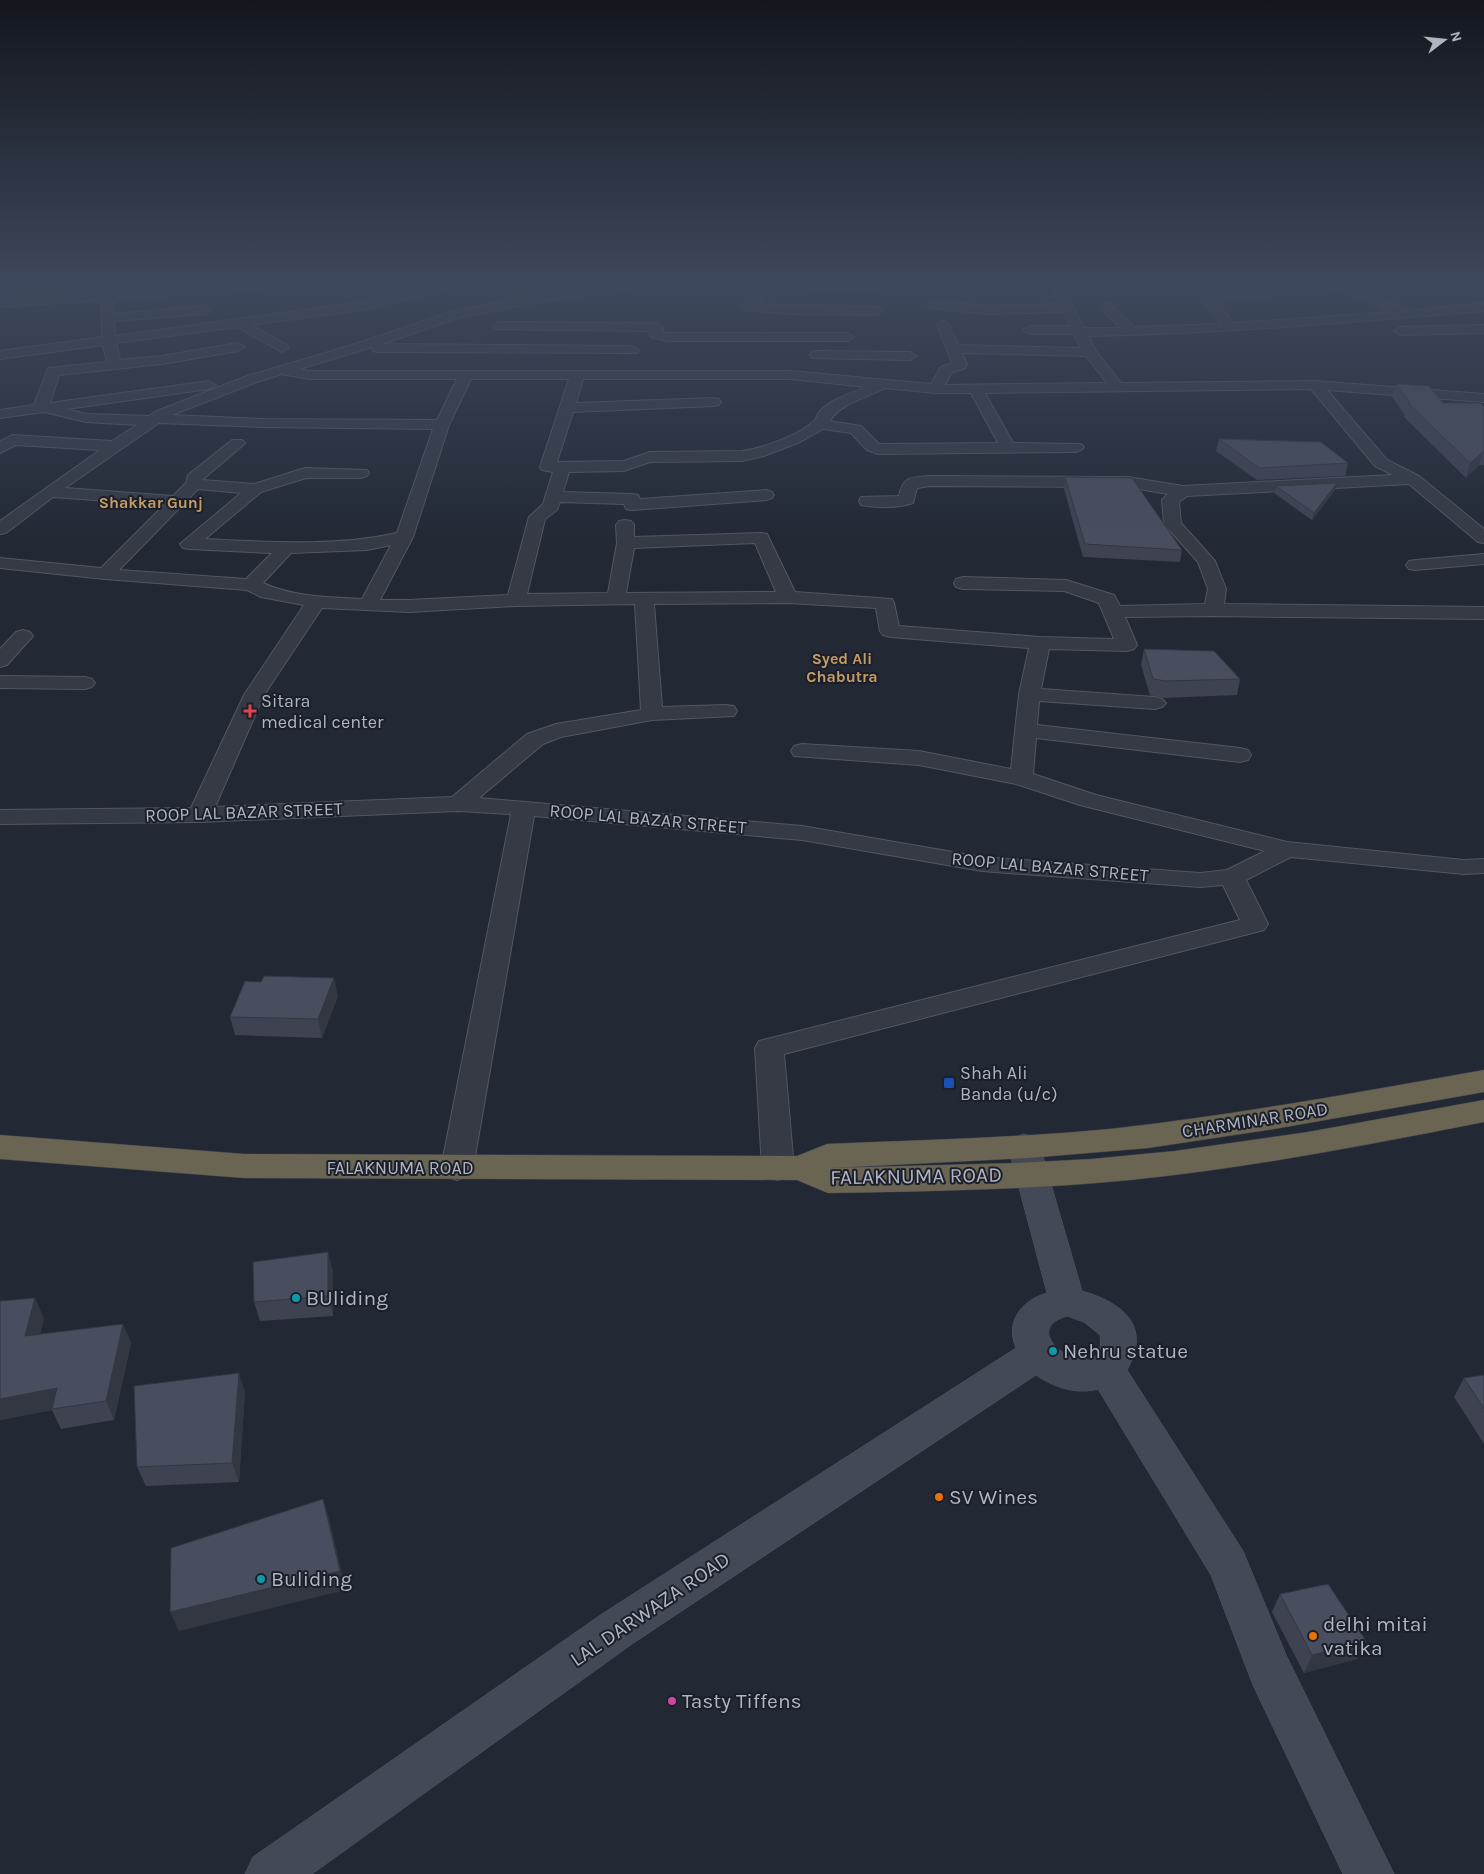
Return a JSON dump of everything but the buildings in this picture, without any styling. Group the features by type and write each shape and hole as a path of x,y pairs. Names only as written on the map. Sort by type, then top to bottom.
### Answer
{"highway":[{"name":"CHARMINAR ROAD","path":"1028,1160 1146,1136 1317,1111 1484,1081"},
{"name":"CHARMINAR ROAD","path":"1028,1160 1130,1168 1241,1154 1484,1110"},
{"name":"FALAKNUMA ROAD","path":"0,1147 244,1166 789,1168 828,1181 1028,1160"}],"main road":[{"path":"1028,1160 1067,1302"},
{"path":"1081,1303 1094,1309 1114,1327 1119,1339 1119,1350 1114,1360 1106,1369 1094,1374 1079,1375 1063,1372 1049,1365 1038,1354 1031,1343 1029,1330 1033,1319 1040,1310 1053,1304 1081,1303"},
{"name":"LAL DARWAZA ROAD","path":"270,1874 617,1629 1038,1354"},
{"path":"1106,1369 1228,1565 1269,1670 1369,1874"}],"street":[{"path":"42,406 53,372"},
{"path":"0,529 49,492 162,414 274,372"},
{"path":"299,372 466,375 604,372"},
{"path":"836,372 883,385 935,388 1315,385 1484,398"},
{"path":"935,388 945,372"},
{"path":"1106,372 1117,387"},
{"path":"578,374 548,467 633,465 642,470 650,504"},
{"path":"368,605 404,537 442,425 466,375"},
{"path":"0,414 42,406 252,379"},
{"path":"633,465 640,459 650,457 752,455 795,439 821,424 825,415 842,402 854,395 883,385"},
{"path":"1315,385 1380,462 1413,479 1484,538"},
{"path":"976,388 1008,447"},
{"path":"566,408 714,402"},
{"path":"42,406 86,418 262,423 442,425"},
{"path":"262,423 278,407"},
{"path":"821,424 856,429 872,447 876,448 1076,447"},
{"path":"0,448 13,440 115,446"},
{"path":"105,574 194,484 194,478 237,443"},
{"path":"516,600 537,516 551,506 562,467"},
{"path":"361,473 305,473 255,490 188,544 286,548 367,545 404,537"},
{"path":"867,501 907,500 908,486 916,482 930,481 1128,482 1183,491 1413,479"},
{"path":"194,484 255,490"},
{"path":"1183,491 1170,500 1173,524 1206,561 1217,588 1213,610"},
{"path":"49,492 176,501"},
{"path":"553,498 632,498 632,505 766,495"},
{"path":"616,598 626,544 625,525"},
{"path":"626,544 761,538 788,597"},
{"path":"251,585 286,548"},
{"path":"1416,564 1484,559"},
{"path":"0,563 105,574 251,585 268,594 316,602 368,605 616,598 788,597 886,603 890,631 1040,643 1127,646 1107,599 1066,586 963,583"},
{"path":"644,599 652,714"},
{"path":"200,815 254,695 316,602"},
{"path":"1114,612 1213,610 1484,613"},
{"path":"0,661 23,636"},
{"path":"1021,778 1029,694 1040,643"},
{"path":"0,682 85,683"},
{"path":"1029,694 1155,703"},
{"path":"458,804 535,739 556,731 652,714 726,711"},
{"path":"1025,730 1240,754"},
{"path":"802,751 919,758 1021,778 1088,800 1288,850 1464,866 1484,866"},
{"name":"ROOP LAL BAZAR STREET","path":"0,817 200,815 458,804 524,808 802,833 982,864 1200,880 1232,877 1288,850"},
{"path":"457,1168 524,808"},
{"path":"789,1168 769,1048 1255,924 1232,877"}],"place":[{"name":"Sitara medical center","path":"250,711"},
{"name":"Shah Ali Banda (u/c)","path":"949,1083"},
{"name":"BUliding","path":"296,1298"},
{"name":"Nehru statue","path":"1053,1351"},
{"name":"SV Wines","path":"939,1497"},
{"name":"Buliding","path":"261,1579"},
{"name":"delhi mitai vatika","path":"1313,1636"},
{"name":"Tasty Tiffens","path":"672,1701"}],"district":[{"name":"Shakkar Gunj","path":"151,502"},
{"name":"Syed Ali Chabutra","path":"842,667"}]}
